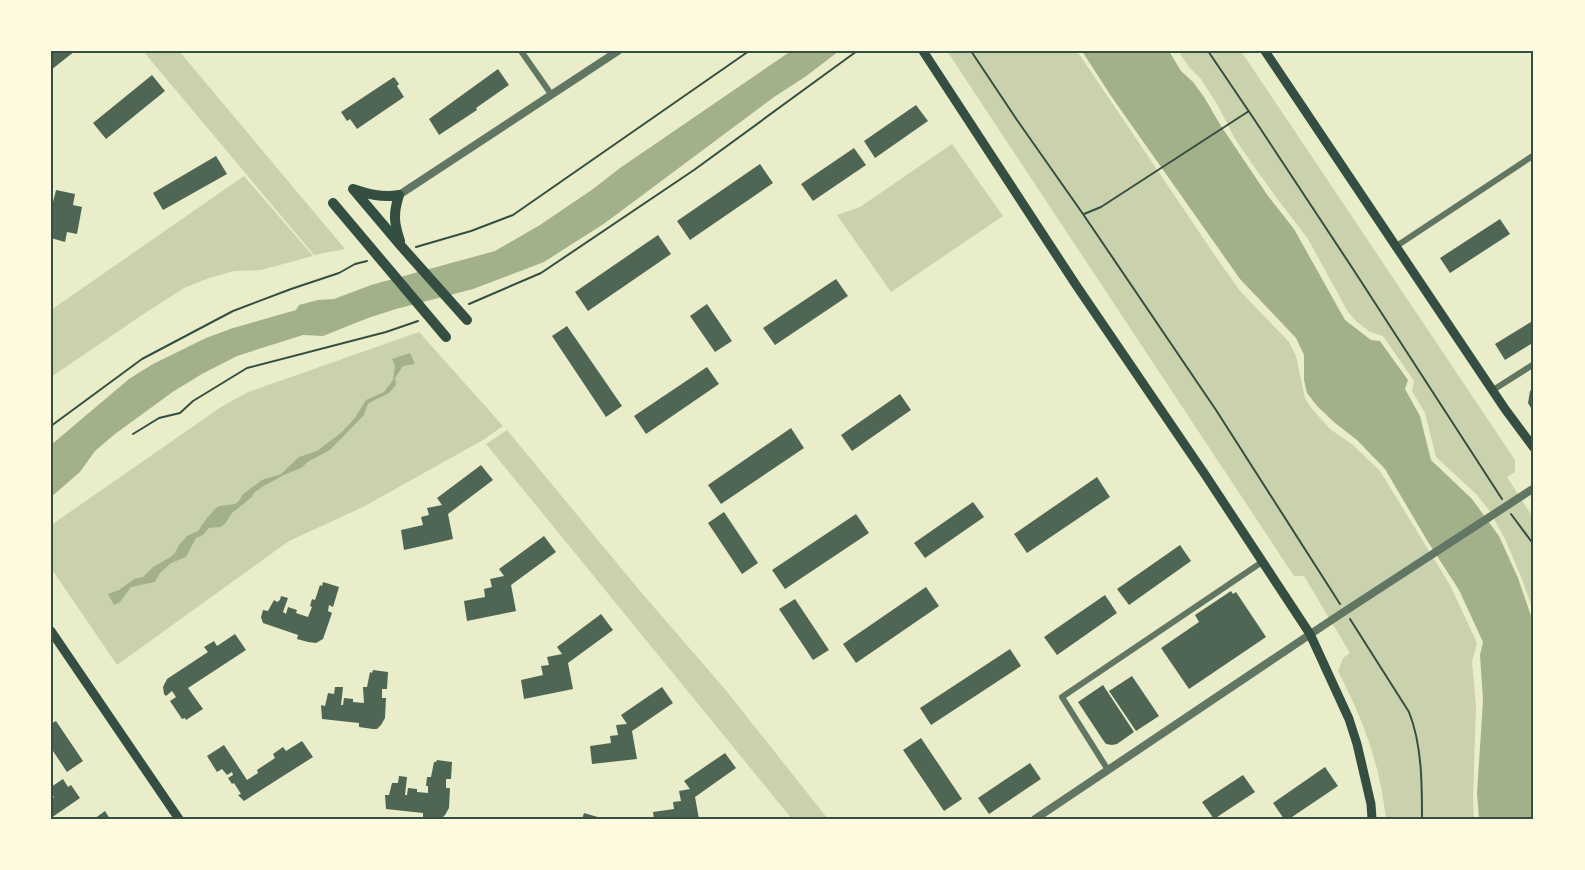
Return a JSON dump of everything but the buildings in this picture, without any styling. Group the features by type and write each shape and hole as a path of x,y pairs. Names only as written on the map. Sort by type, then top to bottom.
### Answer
{"highway":[{"path":"402,247 394,219 399,195 388,197 370,195 353,189 402,247 464,312"},
{"path":"333,203 446,337"}],"main road":[{"path":"922,51 1310,634 1349,719 1371,804 1372,819"},
{"path":"1265,51 1395,247 1534,448"},
{"path":"52,636 179,819"}],"street":[{"path":"521,51 551,94"},
{"path":"399,195 618,51"},
{"path":"1395,247 1534,155"},
{"path":"1493,390 1534,364"},
{"path":"1035,819 1310,634 1534,488"},
{"path":"1108,770 1062,697 1262,562"}],"path":[{"path":"464,312 540,273 694,170 857,51"},
{"path":"971,51 1253,466 1342,608"},
{"path":"1208,51 1485,472"},
{"path":"1083,214 1101,207 1249,111"},
{"path":"133,434 159,418 180,413 193,401 247,368 386,332 420,320"},
{"path":"1348,617 1412,720 1418,741 1422,819"}],"shaded area":[{"path":"143,51 179,51 345,249 314,255"},
{"path":"791,51 839,51 605,223 544,262 473,289 396,309 323,336 303,335 237,356 174,391 115,434 95,451 80,472 51,497 51,445 129,379 153,364 206,338 296,310 299,305 334,299 371,285 495,251 540,225"},
{"path":"947,51 1077,51 1240,291 1289,342 1296,356 1305,398 1312,409 1330,429 1353,445 1380,471 1450,585 1477,643 1472,661 1476,705 1474,819 1386,819 1375,760 1355,707 1338,671 1343,658 1350,653 1304,576 1294,576"},
{"path":"1082,51 1169,51 1181,71 1204,97 1268,196 1294,229 1345,320 1371,340 1380,341 1408,380 1405,389 1420,416 1431,460 1472,499 1499,536 1518,578 1533,622 1534,819 1479,819 1477,793 1483,701 1480,655 1483,642 1459,590 1385,469 1357,440 1317,406 1307,393 1304,380 1304,355 1296,338 1240,279"},
{"path":"1178,51 1241,51 1515,460 1515,472 1507,477 1534,519 1534,613 1505,539 1489,510 1476,494 1436,457 1425,413 1412,391 1414,381 1383,336 1370,332 1348,312 1308,239 1250,161 1201,79"},
{"path":"952,144 1003,216 891,292 837,215 860,207"},
{"path":"244,176 313,256 261,270 234,271 184,288 51,377 51,310"},
{"path":"419,332 503,426 483,440 363,507 289,541 117,665 51,568 51,526 221,407 248,392"},
{"path":"410,353 415,364 403,366 395,378 396,385 389,393 369,403 364,415 330,450 301,468 262,487 232,513 225,524 209,528 203,535 196,538 186,557 171,563 160,573 155,582 131,587 120,602 114,605 108,594 119,590 134,579 143,577 153,567 169,558 187,536 198,531 215,509 219,506 235,504 243,494 262,480 281,474 299,457 317,451 342,432 366,400 384,392 393,380 395,366 392,359"},
{"path":"507,430 640,591 724,688 828,819 792,819 486,444"}]}
